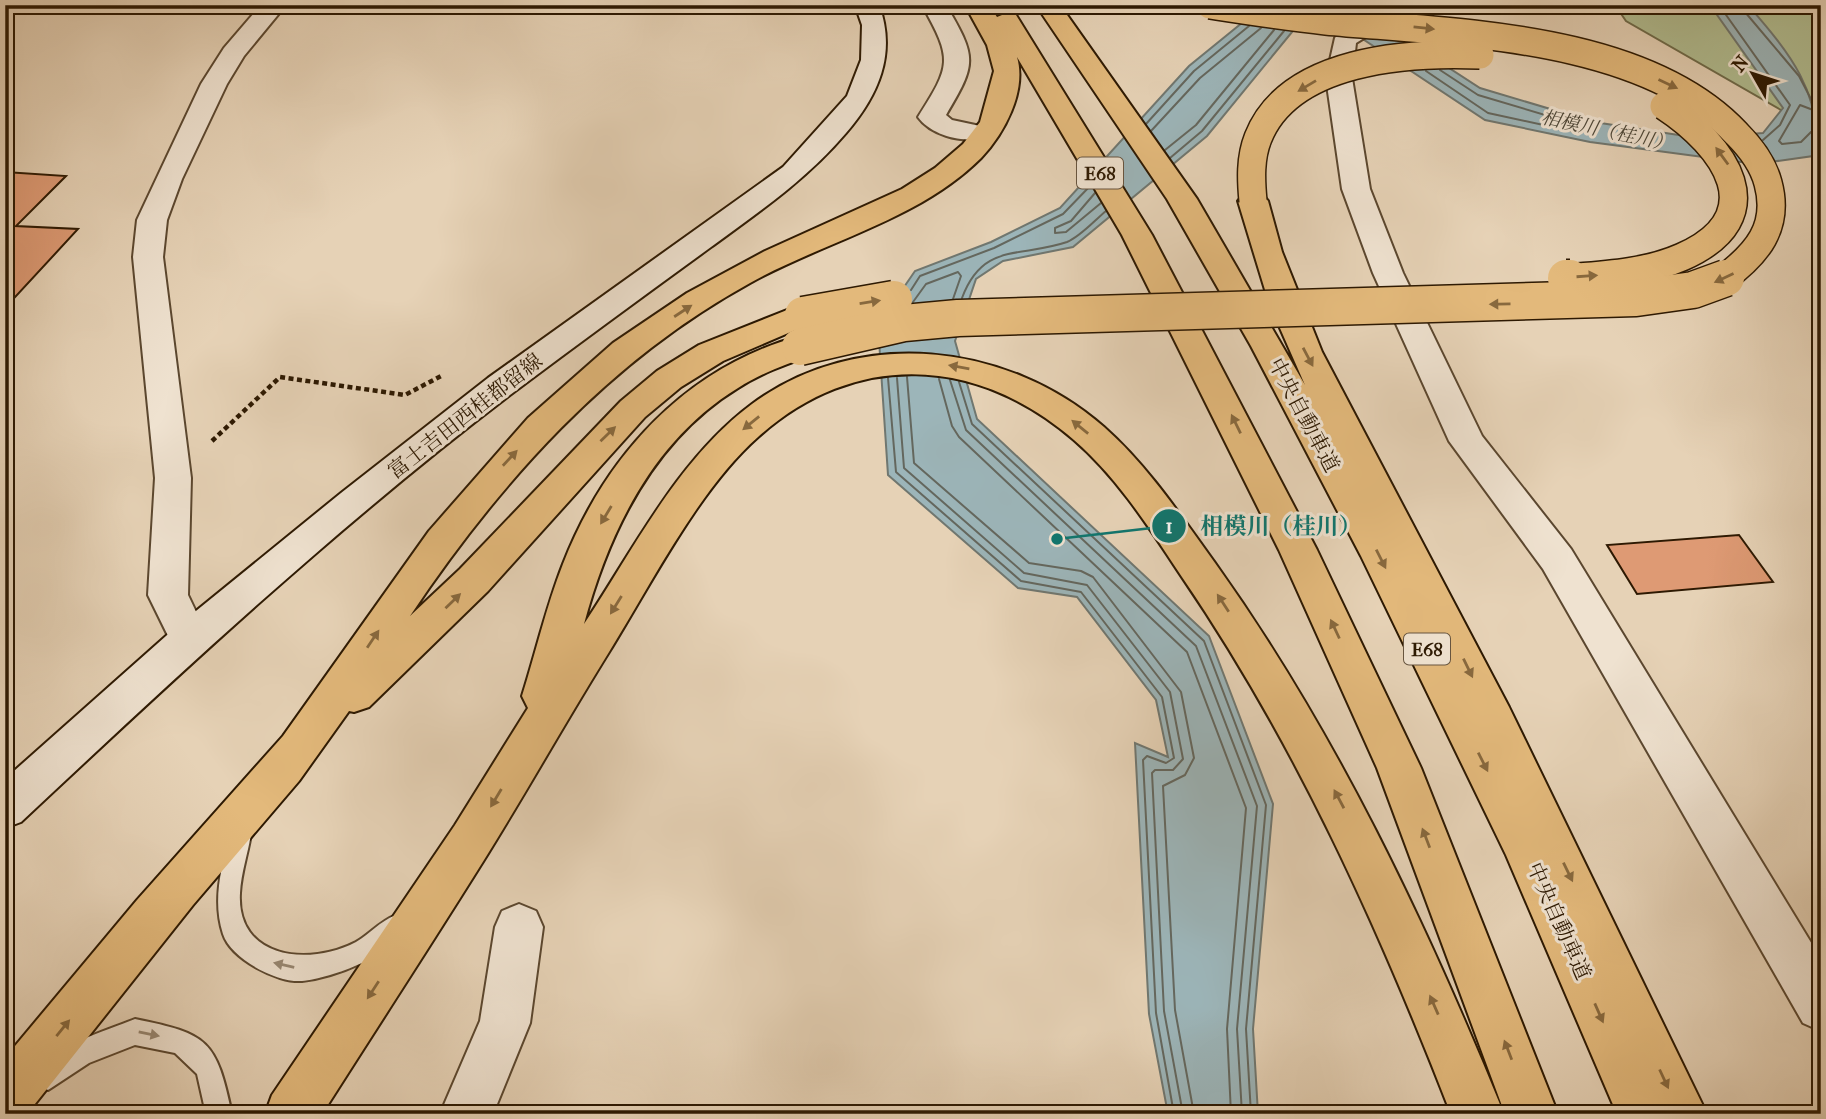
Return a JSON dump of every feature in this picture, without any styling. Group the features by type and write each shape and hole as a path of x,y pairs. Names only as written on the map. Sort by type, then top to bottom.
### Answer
{"highway":[{"path":"297,750 420,570 473,500 508,459 582,387 626,350 715,289 766,262 918,191 952,170 974,150 990,130 1002,106 1006,62 996,37 976,5"},
{"name":"E68","path":"998,5 1137,235 1298,550 1399,768 1532,1114"},
{"name":"中央自動車道","path":"1048,5 1182,199 1267,346 1386,568 1526,848 1644,1114"},
{"path":"530,741 583,564 600,523 636,467 681,415 718,385 758,363 904,323 958,318 1636,299 1681,292 1722,281 1753,262 1776,238 1785,213 1782,188 1770,162 1751,139 1728,120 1669,84 1598,58 1520,40 1418,27 1266,14 1210,5"},
{"path":"291,1114 431,900 704,471 724,446 751,422 803,349 871,302 963,294 1607,275 1682,257 1707,244 1729,219 1734,210 1736,188 1730,168 1717,148 1676,113 1649,97 1559,66 1504,57 1446,54 1358,65 1332,73 1289,97 1272,114 1261,132 1251,174 1253,201 1262,238 1300,342 1429,589 1575,887 1681,1114"},
{"path":"5,1100 177,889 297,750 474,580 633,409 669,379 711,353 803,349 839,371 873,364 906,363 969,369 1023,390 1075,422 1109,451 1212,587 1288,705 1360,838 1478,1114"}],"street":[{"path":"189,639 168,596 173,478 148,257 152,220 168,179 214,84 233,53 274,5"},
{"name":"富士吉田西桂都留線","path":"5,808 189,639 500,386 793,173 837,127 860,97 874,60 874,25 867,5"},
{"path":"934,5 956,42 961,60 957,77 931,117 943,126 970,132"},
{"path":"1373,20 1344,43 1339,78 1356,189 1388,273 1461,429 1557,559 1821,1006"},
{"path":"466,1114 505,1023 519,927"}],"lane":[{"path":"249,805 233,857 228,894 235,933 265,961 301,969 362,952 431,900"},
{"path":"5,1110 80,1054 135,1032 181,1041 209,1067 219,1114"}],"path":[{"path":"173,478 280,377 405,394 441,376"}],"green space":[{"path":"1615,5 1821,5 1821,133 1626,21"}],"water":[{"path":"1264,5 1352,5 1480,88 1594,122 1698,138 1763,133 1783,108 1710,5 1748,5 1776,38 1799,73 1814,112 1815,133 1813,156 1756,164 1590,142 1485,120 1337,22 1301,21 1207,136 1073,247 1003,261 976,279 955,341 977,419 1209,636 1273,804 1253,1029 1258,1114 1168,1114 1149,1014 1135,743 1168,757 1156,700 1077,597 1018,588 888,475 878,325 915,271 991,242 1060,208 1189,66"}],"building":[{"path":"5,172 66,176 16,226 78,229 5,308"},
{"path":"1739,535 1773,582 1637,594 1607,545"}],"place":[{"name":"相模川（桂川）","path":"1057,539"}]}
